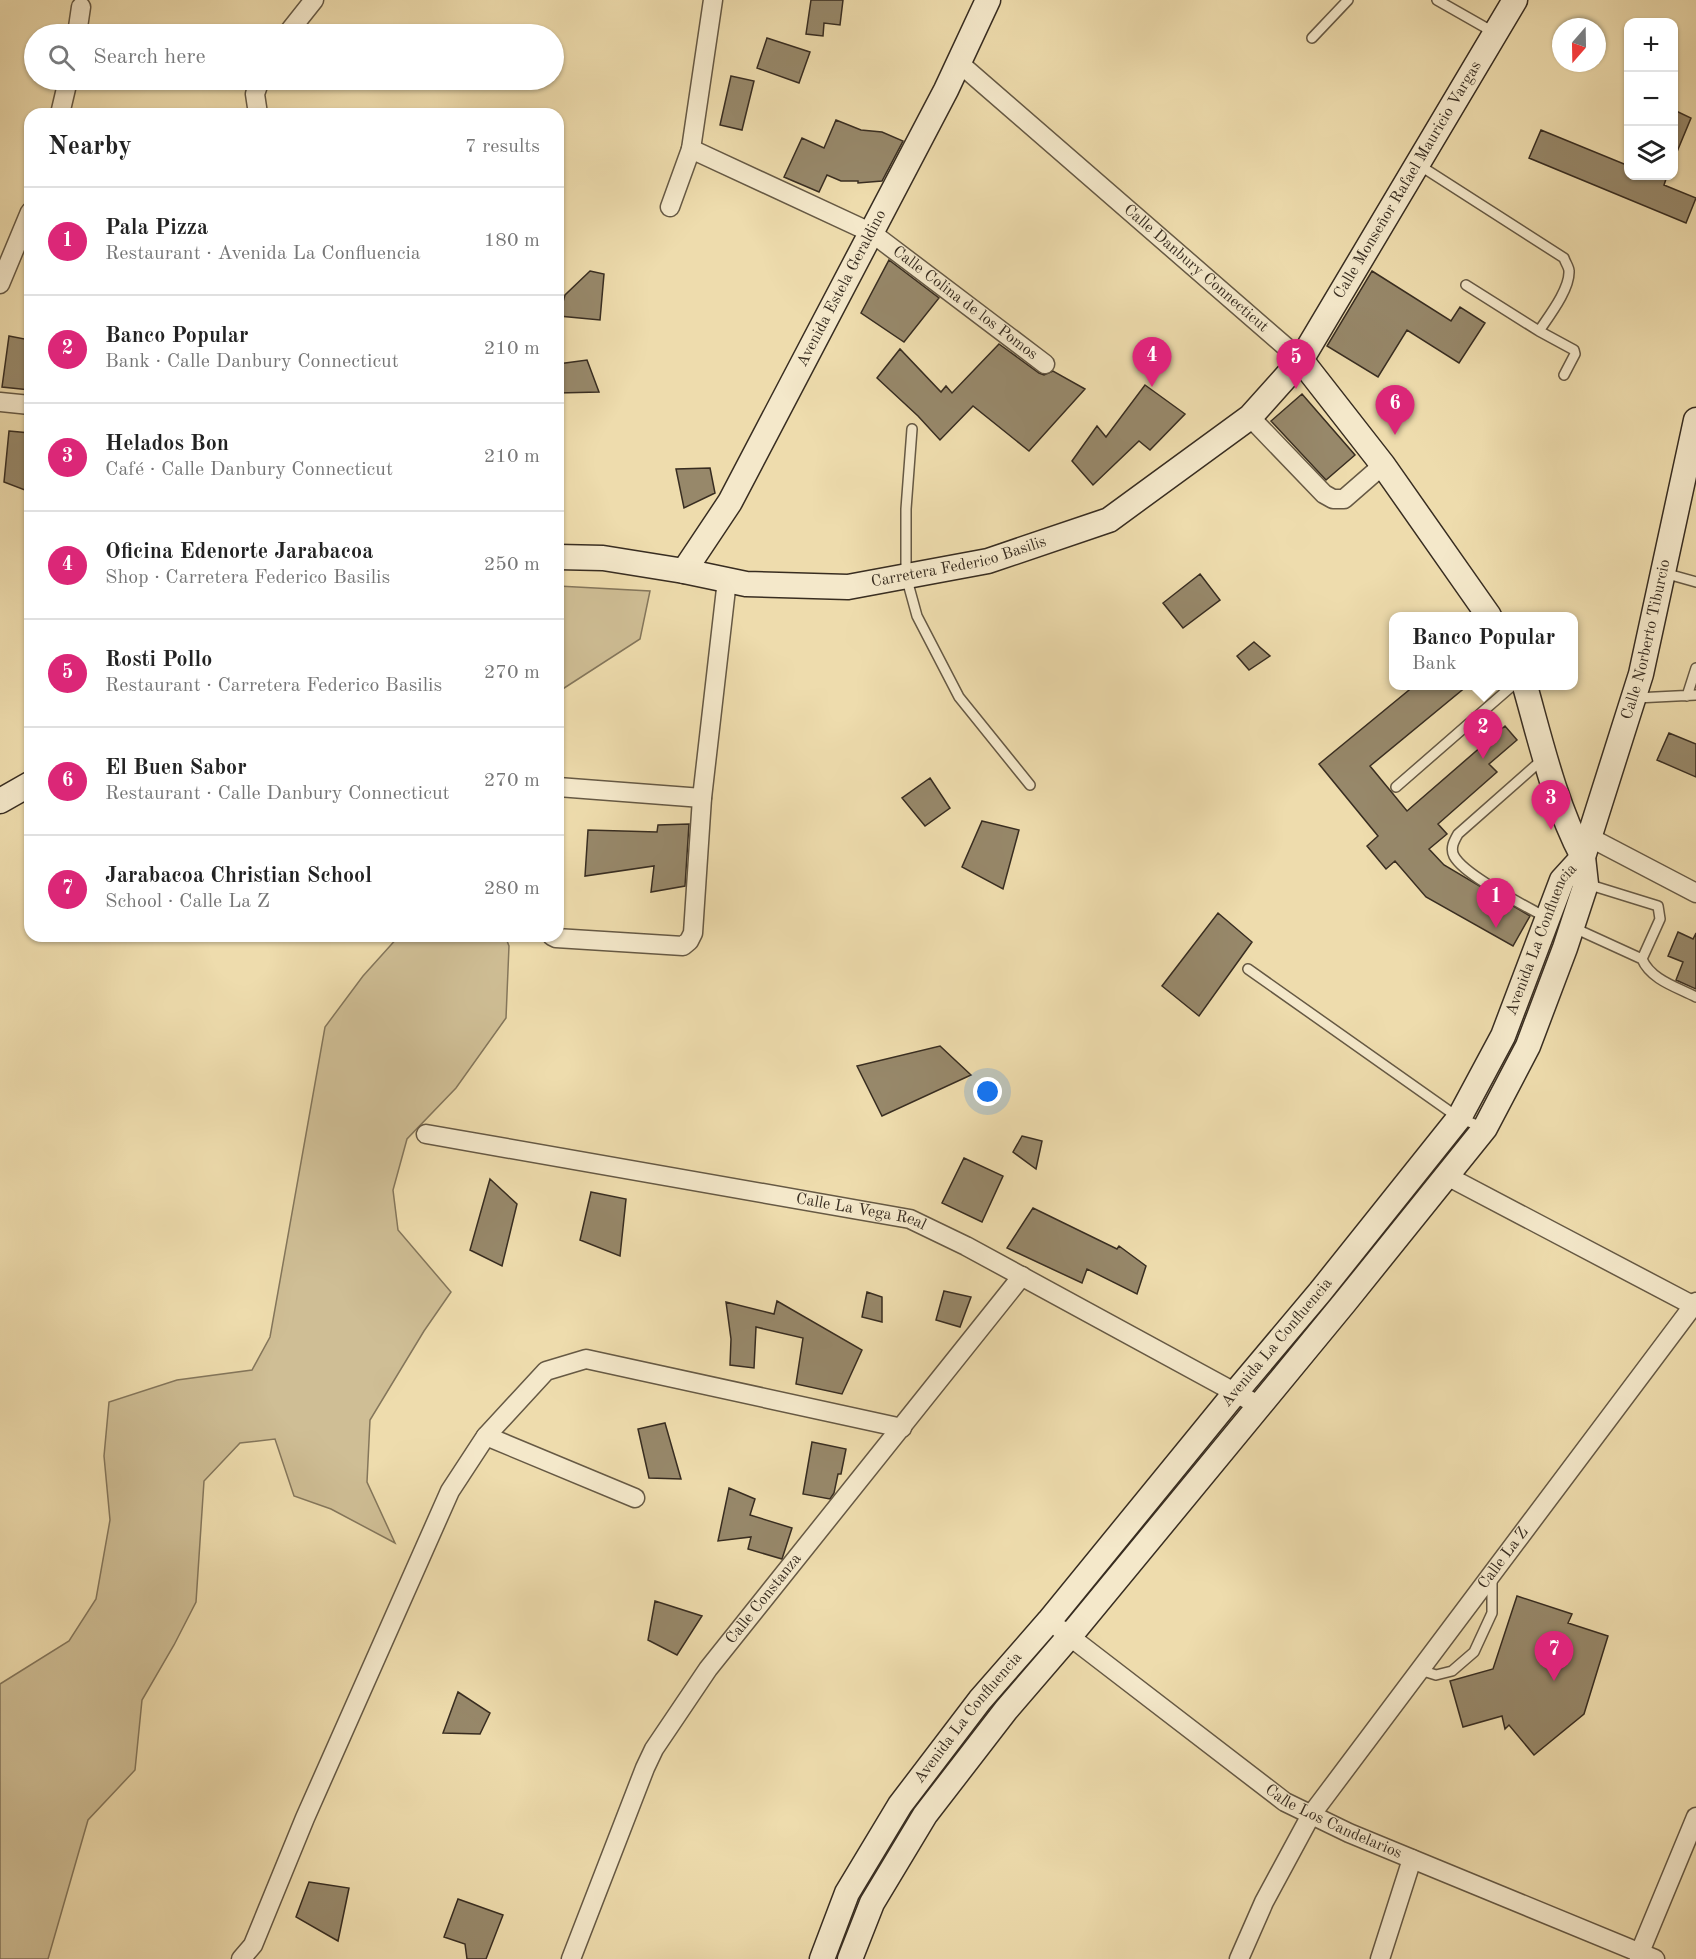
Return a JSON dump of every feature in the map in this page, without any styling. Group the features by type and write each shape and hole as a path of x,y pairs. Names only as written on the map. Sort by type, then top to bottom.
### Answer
{"street":[{"path":"295,24 314,0"},
{"path":"669,207 692,149 713,0"},
{"name":"Avenida Estela Geraldino","path":"684,571 730,502 946,90 988,0"},
{"name":"Calle Monseñor Rafael Mauricio Vargas","path":"1301,360 1515,0"},
{"path":"78,24 81,7"},
{"name":"Calle Danbury Connecticut","path":"958,62 1301,360 1383,465 1487,612"},
{"path":"61,108 66,90"},
{"path":"256,90 257,108"},
{"name":"Calle Colina de los Pomos","path":"692,149 872,233 1045,364"},
{"path":"0,284 24,226"},
{"name":"Carretera Federico Basilis","path":"564,557 603,558 746,584 848,587 988,561 1109,520 1250,417 1301,360"},
{"path":"0,402 24,404"},
{"path":"1250,417 1324,494 1333,499 1344,499 1383,465"},
{"name":"Calle Norberto Tiburcio","path":"1586,847 1634,698 1664,573 1696,420"},
{"path":"564,939 683,946 693,933 702,798 727,580"},
{"path":"1526,690 1545,758 1571,834 1586,847 1696,893"},
{"path":"0,801 24,787"},
{"path":"564,787 702,798"},
{"name":"Avenida La Confluencia","path":"850,1959 872,1903 925,1815 1006,1710 1345,1302 1485,1128 1528,1046 1572,927 1586,884 1586,847"},
{"name":"Avenida La Confluencia","path":"822,1959 847,1893 900,1805 981,1700 1320,1292 1459,1118 1503,1036 1562,880 1586,847"},
{"name":"Calle La Vega Real","path":"426,1134 910,1220 966,1246 1258,1405"},
{"path":"1447,1176 1695,1305"},
{"name":"Calle Constanza","path":"571,1959 654,1749 708,1669 1022,1276"},
{"name":"Calle La Z","path":"1239,1959 1264,1902 1311,1815 1695,1305"},
{"path":"241,1959 253,1945 305,1818 450,1491 486,1436 546,1371 586,1359 902,1428"},
{"path":"486,1436 635,1498"},
{"name":"Calle Los Candelarios","path":"1049,1620 1285,1802 1349,1833 1645,1957"},
{"path":"1645,1957 1696,1817"},
{"path":"1380,1959 1412,1859"}],"lane":[{"path":"1312,38 1348,0"},
{"path":"1437,0 1495,33"},
{"path":"1417,164 1564,258 1569,270 1567,282 1539,331"},
{"path":"1466,285 1574,350 1575,354 1564,375"},
{"path":"912,429 906,509 906,576 917,616 959,697 1030,785"},
{"path":"1664,573 1696,582"},
{"path":"1634,698 1692,695 1696,668"},
{"path":"1396,787 1507,690"},
{"path":"1545,758 1458,834 1452,847 1462,865 1478,878 1547,918"},
{"path":"1586,884 1658,906 1660,919 1642,959"},
{"path":"1572,927 1642,959 1647,970 1655,976 1696,998"},
{"path":"1248,969 1459,1118 1485,1128"},
{"path":"1420,1670 1436,1676 1452,1671 1474,1653 1492,1613 1492,1574"}],"shaded area":[{"path":"564,586 650,591 640,639 564,688"},
{"path":"394,942 507,942 509,946 506,1018 456,1088 407,1139 393,1190 398,1230 451,1292 424,1331 370,1420 367,1482 395,1543 331,1509 294,1496 275,1439 240,1443 204,1481 196,1602 142,1700 135,1770 88,1820 48,1959 0,1959 0,1684 69,1641 96,1599 110,1520 104,1456 109,1402 177,1380 252,1370 270,1337 325,1027 363,976"}],"building":[{"path":"811,0 843,0 840,25 824,23 823,36 806,34"},
{"path":"767,38 810,52 799,83 757,68"},
{"path":"731,76 754,81 742,130 720,125"},
{"path":"1678,112 1691,118 1678,149"},
{"path":"836,120 861,130 882,132 903,141 882,181 858,183 858,181 841,181 827,175 819,192 784,177 802,138 824,148"},
{"path":"1541,130 1624,164 1624,180 1666,180 1664,185 1696,198 1686,223 1529,158"},
{"path":"889,260 939,298 904,342 861,313"},
{"path":"590,271 604,274 600,320 564,316 565,295"},
{"path":"1372,271 1451,321 1460,307 1485,323 1459,363 1407,330 1378,377 1327,346"},
{"path":"9,336 24,339 24,389 2,387"},
{"path":"999,344 1039,373 1044,375 1053,371 1085,389 1029,451 973,406 940,440 877,378 900,349 941,392 946,386 952,393"},
{"path":"587,360 599,392 564,393 564,363"},
{"path":"1145,385 1185,414 1150,450 1139,441 1093,485 1072,461 1097,426 1106,437"},
{"path":"1302,394 1355,455 1326,480 1271,421"},
{"path":"9,431 24,432 24,490 4,482"},
{"path":"710,468 715,493 684,508 676,469"},
{"path":"1200,574 1220,600 1183,628 1163,603"},
{"path":"1254,642 1270,656 1249,670 1237,656"},
{"path":"1409,690 1462,690 1370,766 1407,811 1505,726 1517,740 1489,764 1497,772 1438,824 1447,834 1429,849 1444,865 1530,916 1513,946 1426,897 1395,861 1386,869 1367,846 1378,836 1319,764"},
{"path":"1669,733 1696,744 1696,777 1657,760"},
{"path":"930,778 950,808 925,826 902,798"},
{"path":"982,821 1019,830 1003,889 962,867"},
{"path":"689,824 685,886 651,892 654,866 585,876 588,830 657,832 658,825"},
{"path":"1218,913 1252,942 1199,1016 1162,986"},
{"path":"1678,932 1693,939 1696,933 1696,989 1676,980 1683,962 1668,956"},
{"path":"940,1046 971,1075 882,1116 857,1066"},
{"path":"1022,1136 1042,1141 1036,1169 1013,1152"},
{"path":"964,1158 1003,1176 982,1222 942,1203"},
{"path":"490,1179 517,1204 502,1266 470,1250"},
{"path":"591,1192 626,1199 620,1256 580,1240"},
{"path":"1033,1208 1117,1249 1119,1246 1146,1266 1137,1294 1087,1269 1082,1283 1007,1248"},
{"path":"944,1291 971,1297 960,1327 936,1320"},
{"path":"867,1292 882,1297 882,1322 862,1317"},
{"path":"777,1301 862,1350 842,1394 796,1384 803,1338 756,1327 754,1368 730,1365 731,1339 726,1302 774,1314"},
{"path":"665,1423 681,1479 649,1478 638,1429"},
{"path":"812,1442 846,1449 841,1474 838,1474 834,1493 830,1499 803,1494"},
{"path":"729,1488 755,1499 750,1515 792,1528 782,1559 748,1549 751,1537 718,1541"},
{"path":"1517,1596 1572,1614 1568,1623 1608,1636 1584,1714 1534,1755 1509,1725 1505,1729 1502,1716 1463,1727 1450,1681 1493,1669"},
{"path":"655,1601 702,1616 677,1655 648,1640"},
{"path":"458,1692 490,1713 480,1734 443,1733"},
{"path":"309,1882 349,1888 338,1941 296,1917"},
{"path":"458,1899 503,1915 486,1959 467,1959 465,1944 444,1937"}],"place":[{"name":"Oficina Edenorte Jarabacoa","path":"1152,387"},
{"name":"Rosti Pollo","path":"1296,389"},
{"name":"El Buen Sabor","path":"1395,435"},
{"name":"Banco Popular","path":"1483,759"},
{"name":"Helados Bon","path":"1551,830"},
{"name":"Pala Pizza","path":"1496,928"},
{"name":"Jarabacoa Christian School","path":"1554,1681"}]}
